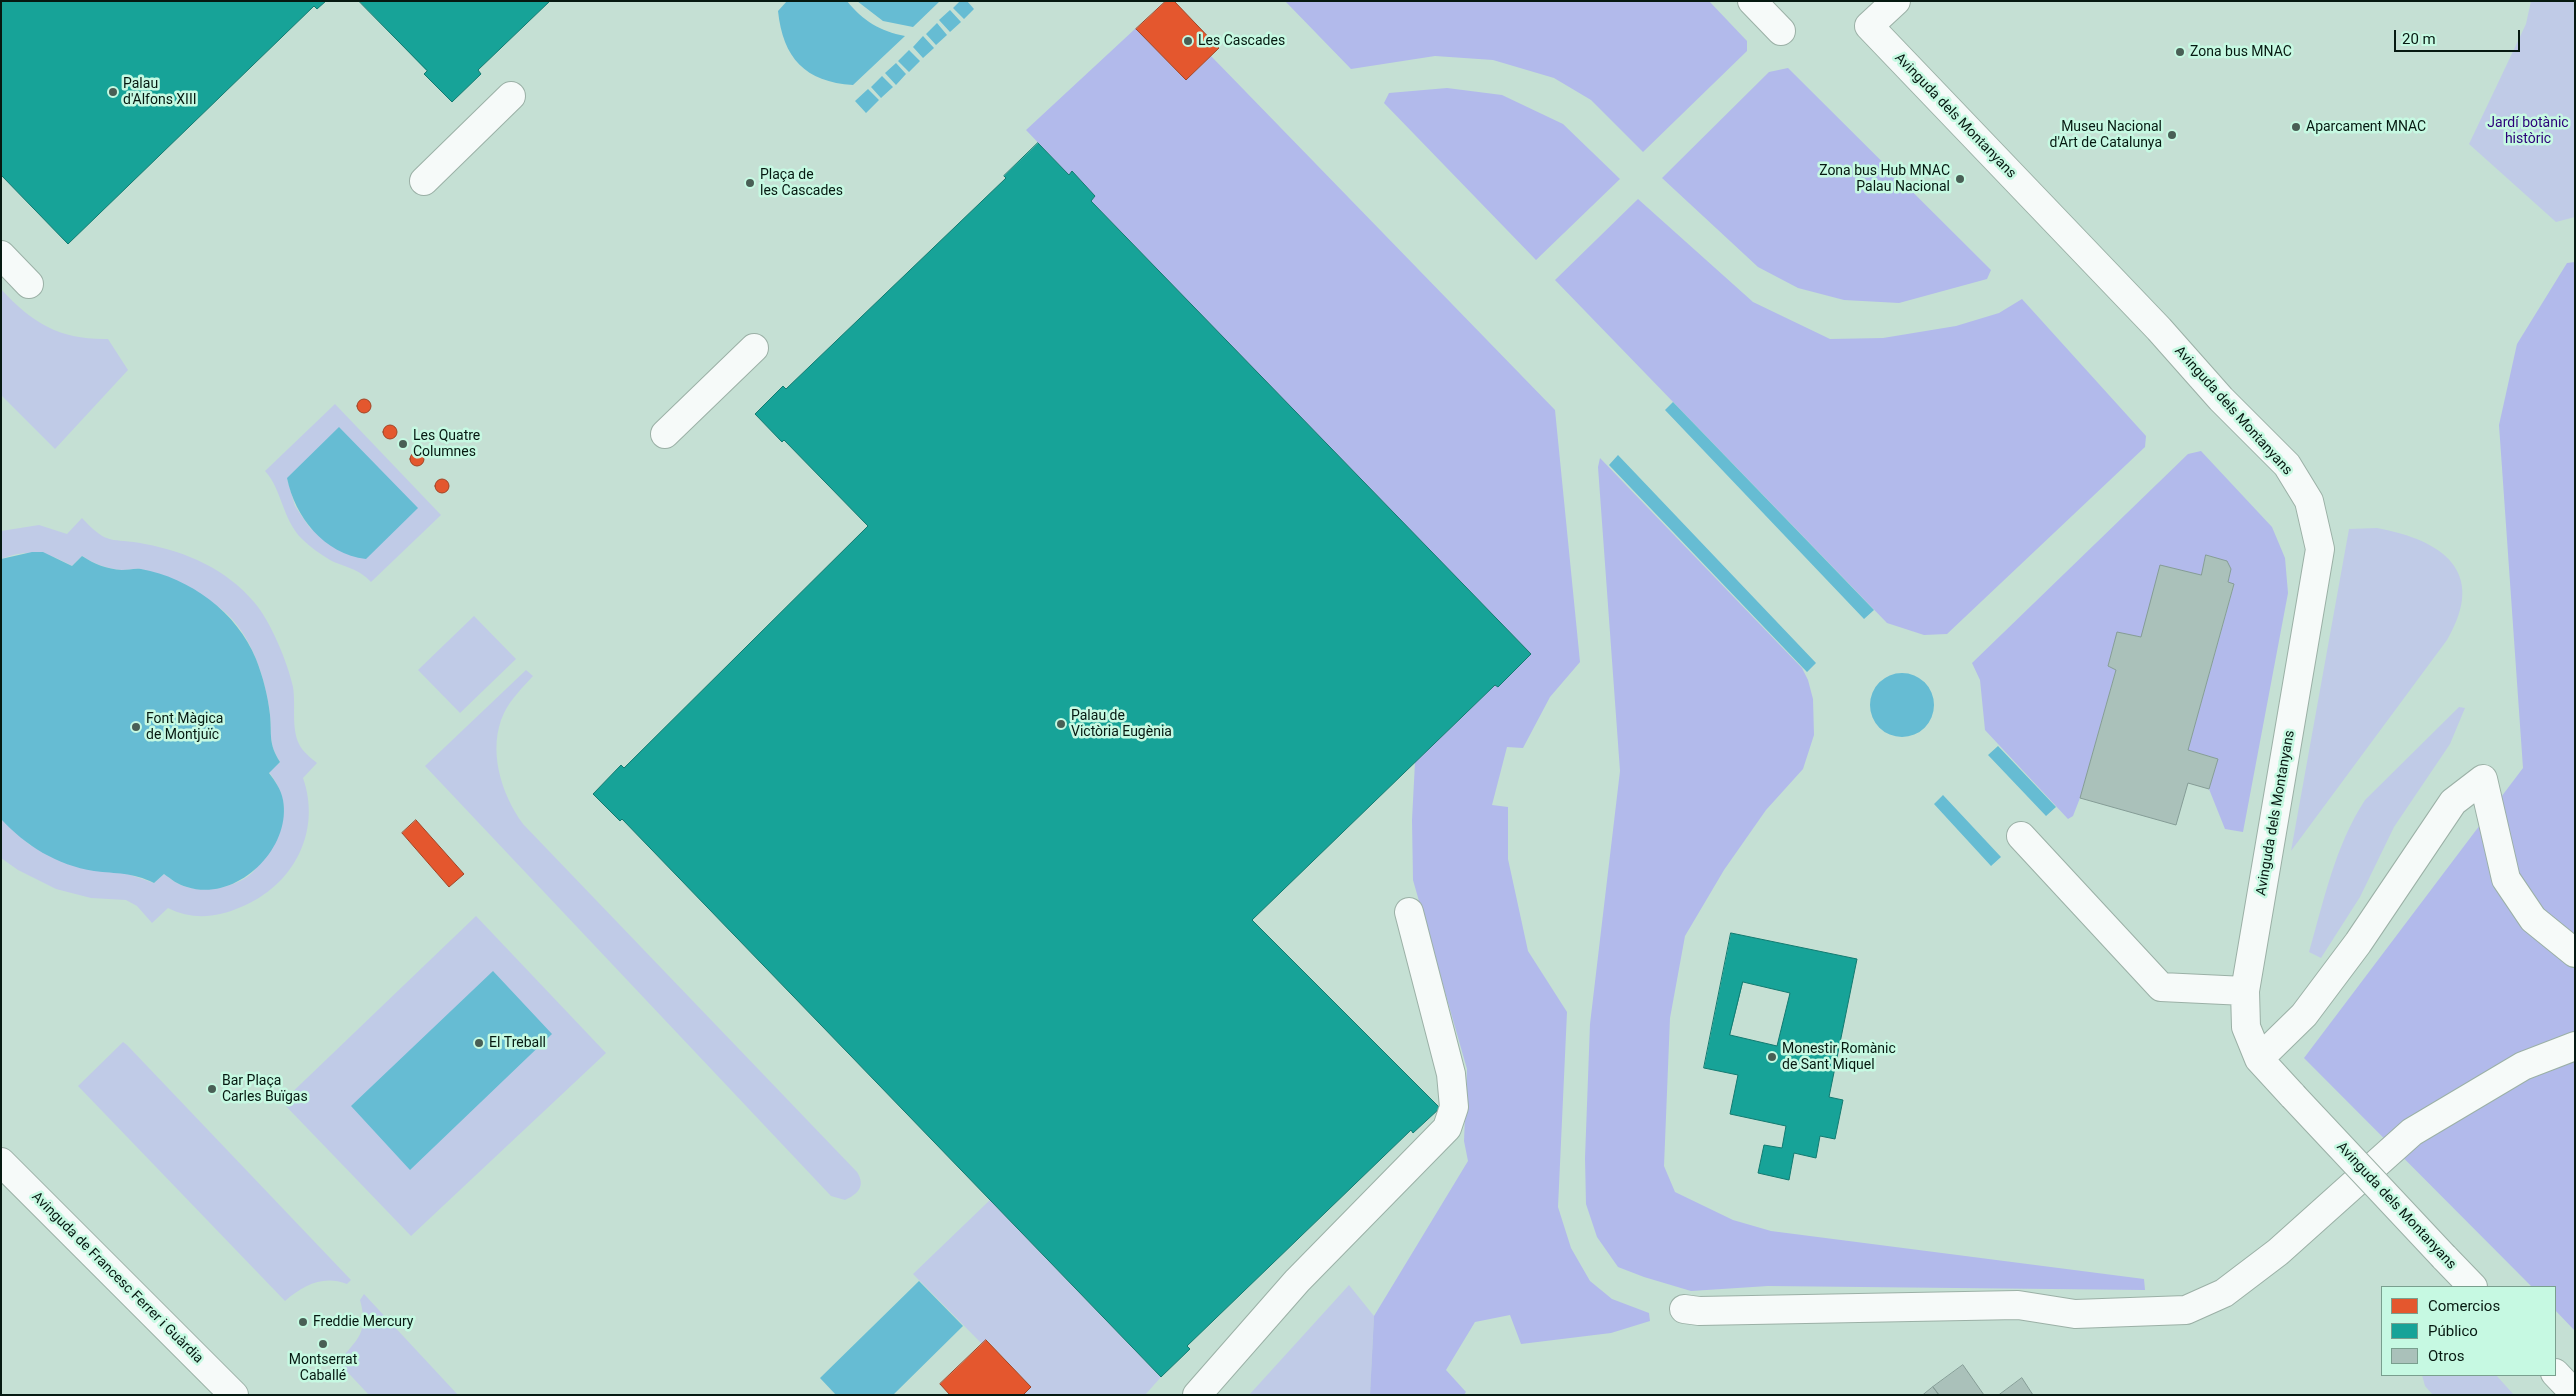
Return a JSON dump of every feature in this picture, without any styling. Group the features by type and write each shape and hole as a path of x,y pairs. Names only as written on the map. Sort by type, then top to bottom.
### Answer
{"street":[{"path":"1752,1 1781,31"},
{"name":"Avinguda dels Montanyans","path":"1896,1 1869,26 2159,330 2221,399 2287,465 2309,501 2320,548 2246,991 2246,1027 2259,1058 2472,1286"},
{"path":"424,181 511,96"},
{"path":"1,255 29,284"},
{"path":"665,434 754,348"},
{"path":"2259,1058 2304,1015 2363,935 2453,802 2483,779 2506,879 2534,919 2575,953"},
{"path":"2021,836 2161,987 2246,991"},
{"path":"1197,1395 1297,1281 1447,1128 1454,1107 1451,1074 1408,912"},
{"path":"1684,1309 1699,1311 2018,1305 2075,1314 2186,1310 2224,1293 2278,1252 2412,1132 2523,1066 2575,1046"},
{"name":"Avinguda de Francesc Ferrer i Guàrdia","path":"1,1162 234,1395"},
{"path":"2556,1374 2575,1394"}],"green space":[{"name":"Jardí botànic històric","path":"2531,1 2575,1 2575,217 2556,222 2469,144 2526,24"},
{"path":"1,289 25,312 49,328 76,337 108,339 128,370 55,449 1,395"},
{"path":"335,404 441,515 371,582 357,571 326,558 302,539 290,522 275,486 265,471","holes":["287,478 312,531 295,506"]},
{"path":"82,518 98,533 110,539 161,547 191,557 218,571 243,590 254,602 272,630 283,654 293,687 294,724 299,744 317,763 303,778 308,798 309,818 299,855 288,871 275,886 259,898 232,911 195,916 168,908 152,923 137,906 126,900 91,898 56,889 18,870 1,858 1,819 30,845 93,870 122,872 154,883 164,874 184,886 195,889 212,889 239,882 253,872 273,842 282,823 284,813 281,793 269,772 280,762 271,739 271,722 265,687 259,666 249,643 232,619 211,601 141,569 112,569 96,564 82,556 72,566 55,557 38,553 20,553 1,559 1,531 39,525 67,534"},
{"path":"2377,528 2400,533 2421,541 2439,551 2452,563 2460,577 2462,595 2458,616 2447,640 2291,851 2349,529"},
{"path":"474,616 516,659 460,713 418,670"},
{"path":"526,670 533,676 517,693 504,713 497,741 499,771 508,799 515,812 523,824 857,1172 861,1185 850,1198 845,1200 831,1196 425,766"},
{"path":"2459,707 2465,708 2450,744 2394,827 2360,897 2321,958 2309,952 2325,893 2338,855 2365,800"},
{"path":"476,916 606,1053 411,1236 282,1102"},
{"path":"123,1042 351,1280 347,1284 338,1281 314,1283 299,1290 285,1301 78,1086"},
{"path":"990,1200 1161,1377 1145,1395 1023,1395 1031,1387 987,1340 982,1344 913,1274"},
{"path":"1349,1285 1374,1316 1370,1395 1249,1395"},
{"path":"364,1294 458,1395 369,1395 338,1362 360,1334 363,1320 360,1300"},
{"path":"2422,1376 2497,1376 2514,1395 2433,1395 2425,1386"}],"shaded area":[{"path":"787,1 847,1 866,20 880,28 905,36 853,85 822,79 809,73 799,64 785,42 778,11"},
{"path":"857,1 940,1 913,27 883,21"},
{"path":"960,1 967,1 974,9 964,19 953,8"},
{"path":"1285,1 1709,1 1747,41 1747,51 1643,152 1591,100 1554,78 1493,60 1435,56 1351,69"},
{"path":"950,10 961,22 950,32 939,20"},
{"path":"937,23 947,35 936,45 926,34"},
{"path":"1136,28 1186,80 1211,56 1555,410 1580,662 1550,697 1523,748 1507,747 1492,805 1508,807 1508,859 1528,951 1567,1012 1558,1207 1571,1248 1590,1281 1612,1299 1649,1313 1650,1321 1611,1333 1521,1344 1510,1315 1475,1322 1446,1370 1466,1392 1464,1395 1370,1395 1374,1316 1468,1161 1464,1141 1467,1069 1413,880 1412,820 1415,762 1495,685 1498,686 1531,654 1091,201 1095,196 1072,172 1069,175 1026,130"},
{"path":"923,36 934,48 923,58 913,47"},
{"path":"909,50 920,61 909,72 898,61"},
{"path":"896,63 906,74 896,85 885,73"},
{"path":"1788,68 1991,270 1987,279 1899,303 1844,300 1798,288 1758,267 1662,178 1769,72"},
{"path":"882,76 893,87 881,98 871,87"},
{"path":"1447,88 1502,95 1563,124 1620,179 1536,260 1384,103 1389,93"},
{"path":"868,89 879,100 866,113 855,101"},
{"path":"1638,199 1753,302 1830,339 1883,338 1956,326 1999,313 2022,299 2146,436 2145,447 1947,634 1924,635 1887,623 1555,280"},
{"path":"2575,262 2575,1331 2556,1311 2556,1286 2531,1286 2304,1058 2523,768 2499,425 2517,344 2567,263"},
{"path":"1673,402 1874,610 1864,619 1665,410"},
{"path":"339,427 418,508 366,559 351,556 337,550 314,531 304,519 297,506 287,478"},
{"path":"2201,451 2272,527 2285,558 2288,593 2243,832 2225,829 2209,789 2218,759 2188,750 2234,585 2228,582 2231,569 2226,561 2206,555 2201,575 2141,637 2117,633 2108,666 2116,670 2080,798 2073,816 2068,819 1985,730 1980,680 1972,663 2188,454"},
{"path":"1618,455 1816,663 1807,672 1609,465"},
{"path":"1600,458 1802,668 1808,680 1813,699 1814,735 1803,769 1766,810 1724,870 1685,936 1670,1018 1664,1166 1675,1192 1733,1220 1771,1231 2144,1279 2145,1290 1768,1286 1691,1291 1618,1267 1597,1237 1586,1204 1585,1158 1590,1024 1620,771 1598,467"},
{"name":"Font Màgica de Montjuïc","path":"32,552 43,552 72,566 82,556 106,567 122,570 141,569 177,580 194,589 224,612 248,642 259,666 267,694 271,739 280,762 269,773 278,785 282,796 283,818 279,837 270,853 257,868 241,879 224,887 206,890 184,886 164,874 154,883 131,875 80,868 43,853 21,838 1,819 1,559"},
{"path":"1896,673 1908,673 1925,682 1932,693 1934,705 1932,717 1925,728 1908,737 1896,737 1884,732 1875,723 1870,711 1870,699 1875,687 1884,678"},
{"path":"1998,746 2056,807 2046,816 1988,755"},
{"path":"1943,795 2001,857 1991,866 1934,804"},
{"path":"493,971 552,1034 410,1170 351,1106"},
{"path":"919,1281 963,1326 893,1395 836,1395 820,1378"}],"building: Comercios":[{"path":"1166,1 1174,1 1219,48 1186,80 1136,29"},
{"path":"364,399 369,401 371,406 369,411 364,413 359,411 357,406 359,401"},
{"path":"387,425 393,425 397,432 393,439 387,439 383,435 383,429"},
{"path":"417,452 422,454 424,459 422,464 417,466 412,464 410,459 412,454"},
{"path":"442,479 447,481 449,486 447,491 442,493 437,491 435,486 437,481"},
{"path":"416,820 464,874 449,887 402,833"},
{"path":"986,1340 1031,1387 1023,1395 950,1395 940,1384"}],"building: Público":[{"name":"Palau d'Alfons XIII","path":"1,1 326,1 317,9 314,6 68,244 1,175"},
{"path":"359,1 550,1 478,70 481,74 452,102 424,74 427,71"},
{"name":"Palau de Victòria Eugènia","path":"1038,143 1069,175 1072,171 1095,196 1091,201 1531,654 1498,687 1495,685 1252,920 1440,1108 1413,1133 1411,1130 1187,1346 1190,1349 1161,1377 622,819 620,821 593,794 621,765 624,768 868,526 784,440 782,442 755,414 783,386 786,389 1006,178 1004,176"},
{"name":"Monestir Romànic de Sant Miquel","path":"1731,933 1857,959 1829,1097 1843,1100 1835,1139 1820,1136 1816,1158 1794,1153 1789,1180 1758,1173 1764,1145 1782,1148 1786,1126 1730,1114 1738,1075 1704,1068","holes":["1743,982 1790,993 1777,1046 1730,1035"]}],"building: Otros":[{"path":"2206,555 2227,561 2231,569 2228,582 2234,584 2188,750 2218,759 2209,789 2188,783 2176,825 2080,798 2116,670 2108,666 2117,632 2141,637 2160,565 2201,575"},
{"path":"1963,1365 1984,1395 1939,1395 1933,1387"},
{"path":"2022,1378 2033,1395 1999,1395"},
{"path":"1933,1387 1939,1395 1923,1395"}],"place":[{"name":"Les Cascades","path":"1188,41"},
{"name":"Zona bus MNAC","path":"2180,52"},
{"name":"Palau d'Alfons XIII","path":"113,92"},
{"name":"Aparcament MNAC","path":"2296,127"},
{"name":"Museu Nacional d'Art de Catalunya","path":"2172,135"},
{"name":"Zona bus Hub MNAC Palau Nacional","path":"1960,179"},
{"name":"Plaça de les Cascades","path":"750,183"},
{"name":"Les Quatre Columnes","path":"403,444"},
{"name":"Palau de Victòria Eugènia","path":"1061,724"},
{"name":"Font Màgica de Montjuïc","path":"136,727"},
{"name":"El Treball","path":"479,1043"},
{"name":"Monestir Romànic de Sant Miquel","path":"1772,1057"},
{"name":"Bar Plaça Carles Buïgas","path":"212,1089"},
{"name":"Freddie Mercury","path":"303,1322"},
{"name":"Montserrat Caballé","path":"323,1344"}]}
